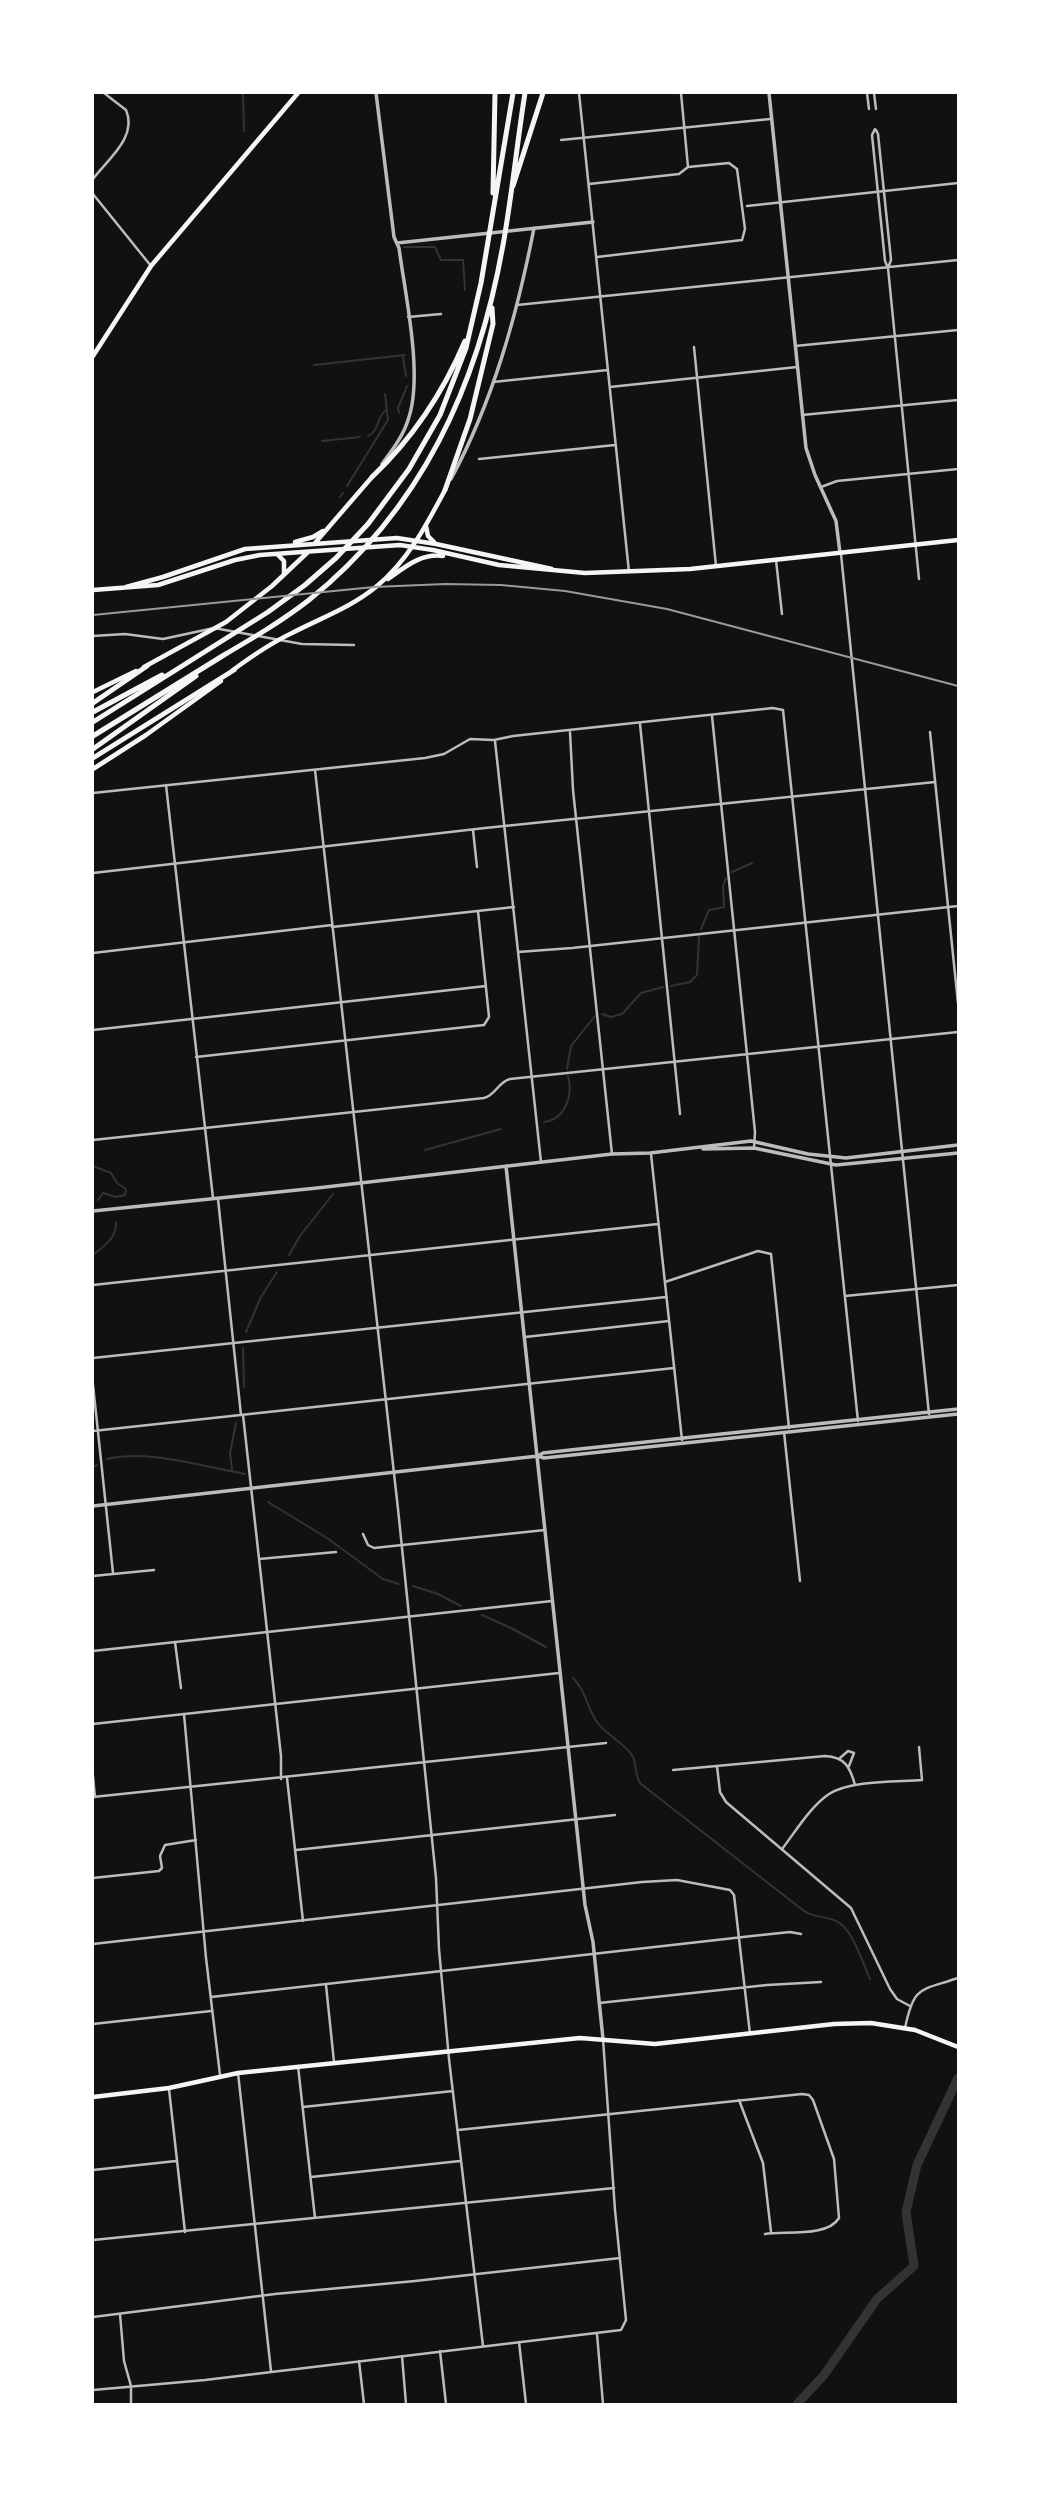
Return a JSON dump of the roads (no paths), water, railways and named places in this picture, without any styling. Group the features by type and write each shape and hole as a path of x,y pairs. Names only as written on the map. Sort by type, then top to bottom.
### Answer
{"highway":[{"path":"492,214 495,93"},
{"path":"93,722 232,635 304,585 336,558 368,524 404,476 433,429 460,368 474,318 513,93"},
{"path":"93,736 286,617 328,584 387,523 418,479 452,417 476,358 503,246 525,93"},
{"path":"511,192 519,175 543,93"},
{"path":"446,490 463,445 490,338 493,324 492,300"},
{"path":"372,477 414,431 439,394 474,318"},
{"path":"93,749 236,648"},
{"path":"93,712 202,654"},
{"path":"93,703 147,666"},
{"path":"93,758 234,670"}],"main road":[{"path":"93,356 151,266 298,93"},
{"path":"93,692 210,632 237,614 309,551 372,477"},
{"path":"376,587 412,546 446,490"},
{"path":"428,521 428,536 441,545"},
{"path":"283,545 313,537 329,527"},
{"path":"93,590 125,587 163,577 234,552 283,545 397,538 562,572"},
{"path":"125,587 134,589 167,583 247,556 309,551 412,546 499,565 562,572 629,572 716,566 958,540"},
{"path":"274,554 284,561 284,575"},
{"path":"93,769 146,735 272,643 350,605 419,558 438,555 470,559"},
{"path":"93,2097 169,2088 238,2073 580,2038 648,2044 853,2023 905,2028 934,2036 958,2048"}],"street":[{"path":"93,179 120,146 128,130 126,110 104,93"},
{"path":"372,477 398,442 410,415 414,379 408,317 394,237 376,93"},
{"path":"579,93 629,572"},
{"path":"681,93 688,167"},
{"path":"769,93 802,415 810,462 836,521 840,553 930,1415"},
{"path":"867,93 869,109"},
{"path":"874,93 876,109"},
{"path":"561,140 772,118"},
{"path":"888,268 891,260 878,134 875,129 872,135 877,191 903,405 919,579"},
{"path":"589,184 679,174 688,167 729,163 737,169 745,229 742,240 597,257"},
{"path":"747,206 958,183"},
{"path":"93,194 151,266"},
{"path":"397,243 593,222"},
{"path":"446,490 477,426 493,382 517,305 534,228"},
{"path":"517,305 958,260"},
{"path":"408,317 441,314"},
{"path":"795,346 958,330"},
{"path":"694,347 716,566"},
{"path":"610,387 797,367"},
{"path":"493,382 608,370"},
{"path":"802,415 958,400"},
{"path":"479,459 616,444"},
{"path":"821,487 837,481 958,469"},
{"path":"776,560 782,614"},
{"path":"93,636 125,634 163,639 214,628 302,644 354,645"},
{"path":"93,793 425,758 444,754 465,741 487,738 494,740 773,708 783,710 858,1422"},
{"path":"712,715 747,1054 754,1148"},
{"path":"640,723 680,1114"},
{"path":"570,731 612,1154"},
{"path":"930,732 958,1003"},
{"path":"494,740 541,1162"},
{"path":"315,770 394,1472 432,1836 441,1971 453,2091 483,2346"},
{"path":"93,873 505,826 935,782"},
{"path":"166,785 204,1128 226,1271 252,1488 281,1756 281,1779"},
{"path":"474,830 477,867"},
{"path":"93,953 514,906"},
{"path":"518,952 958,906"},
{"path":"196,1057 472,1028 488,1022 478,911"},
{"path":"93,1030 486,986"},
{"path":"93,1140 484,1098 492,1095 503,1082 531,1077 958,1032"},
{"path":"93,1211 612,1154 697,1148 728,1142 755,1141 846,1158 958,1145"},
{"path":"697,1148 754,1148 831,1164 958,1153"},
{"path":"650,1153 682,1441"},
{"path":"93,2390 617,2331 623,2328 626,2320 603,2039 594,1955 583,1890 506,1166"},
{"path":"93,1285 658,1224"},
{"path":"665,1282 758,1251 771,1254 790,1429"},
{"path":"845,1296 958,1285"},
{"path":"93,1358 666,1297"},
{"path":"525,1337 669,1321"},
{"path":"95,1431 674,1368"},
{"path":"93,1385 95,1431 113,1573"},
{"path":"930,1415 958,1409"},
{"path":"682,1441 958,1414"},
{"path":"93,1506 538,1456 543,1453 784,1432 790,1429"},
{"path":"784,1432 800,1581"},
{"path":"363,1534 365,1542 371,1547 545,1530"},
{"path":"259,1559 336,1552"},
{"path":"93,1576 154,1570"},
{"path":"93,1651 553,1601"},
{"path":"175,1642 181,1688"},
{"path":"93,1724 561,1673"},
{"path":"184,1714 220,2076"},
{"path":"93,1776 94,1797 606,1743"},
{"path":"782,1849 826,1796 855,1786 922,1780 919,1747"},
{"path":"840,1759 848,1751 853,1752 849,1766 855,1786"},
{"path":"673,1770 825,1755 840,1759 849,1766"},
{"path":"717,1766 719,1788 724,1799 851,1908 890,1989 897,1999 909,2006"},
{"path":"287,1778 303,1921"},
{"path":"296,1850 615,1815"},
{"path":"93,1878 159,1871 162,1868 160,1856 165,1845 196,1840"},
{"path":"93,1944 671,1879 730,1890 734,1897 750,2034"},
{"path":"211,1997 790,1932 801,1934"},
{"path":"905,2028 909,2006 915,1995 921,1990 958,1978"},
{"path":"599,2003 821,1982"},
{"path":"326,1984 334,2062"},
{"path":"93,2024 212,2011"},
{"path":"298,2066 315,2218"},
{"path":"238,2073 271,2371"},
{"path":"169,2088 185,2232"},
{"path":"303,2107 453,2091"},
{"path":"457,2130 808,2095 813,2100 834,2159 840,2211 837,2222 823,2230 765,2234"},
{"path":"739,2100 763,2164 771,2233"},
{"path":"93,2170 177,2161"},
{"path":"311,2177 461,2161"},
{"path":"93,2241 614,2188"},
{"path":"93,2317 620,2258"},
{"path":"120,2314 124,2361 131,2386 131,2404"},
{"path":"597,2333 603,2404"},
{"path":"519,2342 526,2404"},
{"path":"440,2351 446,2404"},
{"path":"402,2356 406,2404"},
{"path":"357,2404 364,2404 359,2361"}],"waterway":[{"path":"243,93 244,131"},
{"path":"404,247 435,247 441,260 463,260 465,290"},
{"path":"314,365 405,355"},
{"path":"403,357 406,376"},
{"path":"399,413 398,408 407,386"},
{"path":"347,486 388,420 385,394"},
{"path":"368,436 372,434 386,410"},
{"path":"322,441 360,437"},
{"path":"340,497 343,493"},
{"path":"732,872 752,863"},
{"path":"701,929 709,910 724,907 723,886 726,878"},
{"path":"671,986 690,982 697,975 699,937"},
{"path":"602,1014 611,1017 622,1014 641,993 663,987"},
{"path":"567,1069 571,1046 595,1016"},
{"path":"544,1122 552,1120 563,1111 568,1098 568,1076"},
{"path":"425,1150 501,1129"},
{"path":"93,1166 111,1173 117,1183 126,1189 125,1195 116,1197 103,1193 98,1200"},
{"path":"289,1255 300,1236 333,1194"},
{"path":"93,1255 112,1237 116,1222"},
{"path":"246,1332 261,1297 277,1272"},
{"path":"243,1348 244,1387"},
{"path":"232,1470 230,1453 236,1423"},
{"path":"107,1459 140,1456 176,1460 245,1474"},
{"path":"93,1467 97,1465"},
{"path":"268,1502 327,1538 383,1579 399,1584"},
{"path":"413,1586 438,1594 461,1606"},
{"path":"482,1615 546,1647"},
{"path":"573,1678 597,1722 633,1757 641,1784 804,1911 832,1919 842,1925 852,1938 870,1979"},
{"path":"797,2404 824,2375 877,2299 914,2266 906,2212 917,2165 958,2078"}],"railway":[{"path":"93,615 374,587 501,585 565,591 667,609 958,686"}]}
